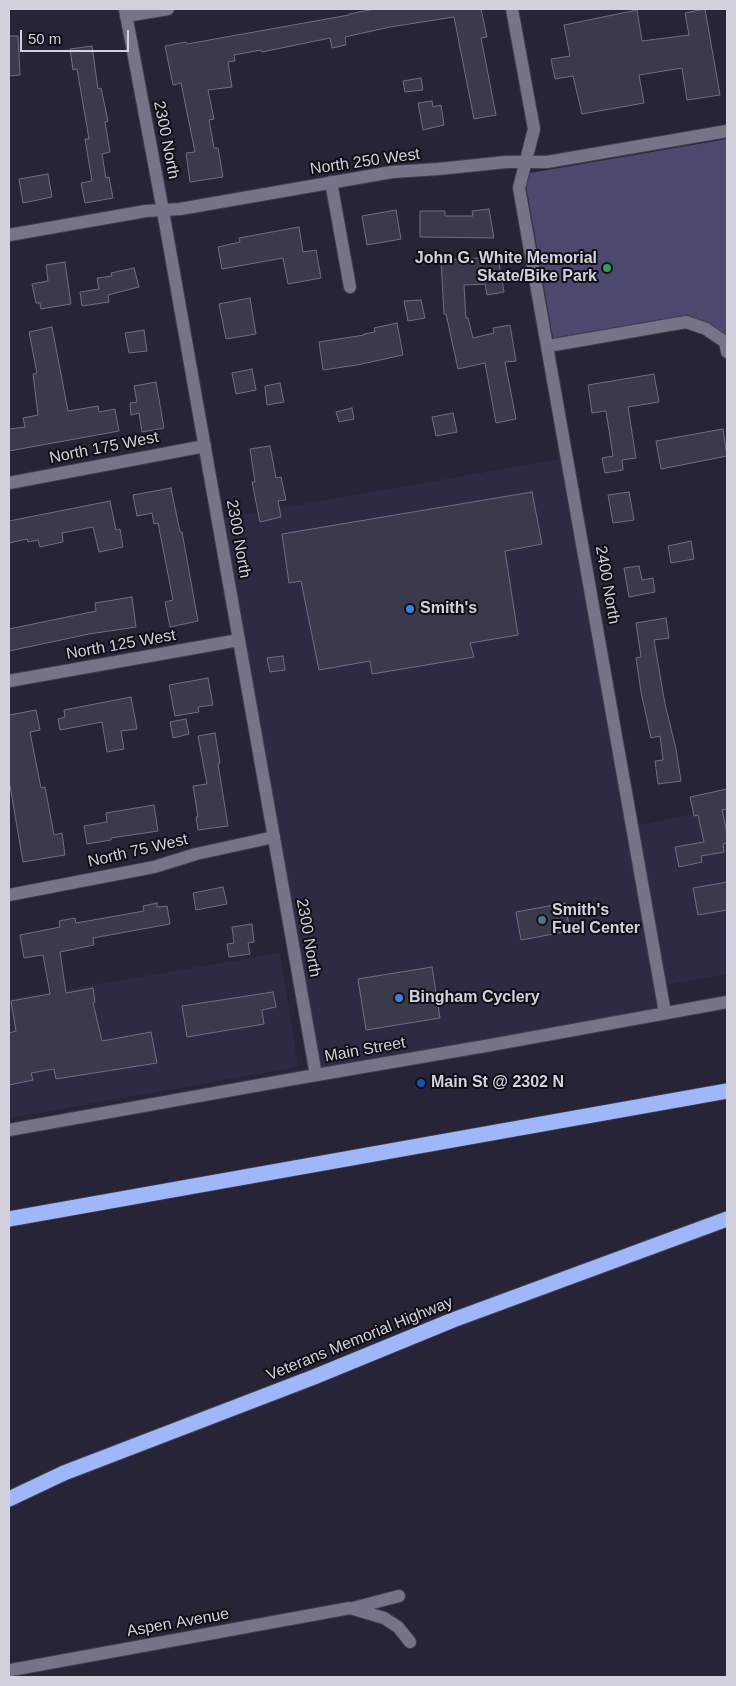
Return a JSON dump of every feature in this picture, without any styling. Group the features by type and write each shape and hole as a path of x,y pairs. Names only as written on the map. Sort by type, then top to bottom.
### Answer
{"highway":[{"path":"9,1219 727,1091"},
{"name":"Veterans Memorial Highway","path":"9,1499 64,1473 314,1378 453,1320 727,1219"}],"street":[{"path":"126,12 168,9"},
{"name":"2400 North","path":"512,9 534,129 519,188 665,1013"},
{"name":"2300 North","path":"126,12 316,1075"},
{"name":"North 250 West","path":"9,235 146,211 180,209 392,172 506,162 525,163 556,160 727,131"},
{"path":"331,182 350,287"},
{"path":"548,346 686,322 706,329 725,342 727,352"},
{"name":"North 175 West","path":"9,483 205,446"},
{"name":"North 125 West","path":"9,681 239,640"},
{"name":"North 75 West","path":"9,895 154,867 196,854 274,837"},
{"name":"Main Street","path":"9,1130 727,1002"},
{"name":"Aspen Avenue","path":"10,1670 350,1608 399,1596"},
{"name":"Aspen Avenue","path":"350,1608 384,1618 398,1627 410,1642"}],"shaded area":[{"path":"727,139 727,336 711,325 687,315 553,338 524,174"},
{"path":"560,459 625,828 727,807 727,974 667,985 634,878 658,1013 319,1074 224,518"},
{"path":"280,953 298,1067 9,1118 9,999"}],"building":[{"path":"375,9 481,9 487,37 481,38 496,115 474,119 454,17 390,27 345,37 346,45 332,48 330,38 262,52 261,50 234,55 235,61 228,62 232,87 208,90 214,119 209,120 214,148 218,148 223,177 190,182 186,153 195,152 181,83 173,85 165,46 186,42 187,44"},
{"path":"705,9 720,95 687,100 682,68 639,75 644,103 582,114 573,76 555,79 551,59 570,56 564,25 637,10 642,41 689,35 685,13"},
{"path":"9,36 18,36 20,75 9,76"},
{"path":"92,46 98,89 101,88 108,121 105,122 110,152 102,154 106,178 109,177 113,198 85,203 81,183 92,181 85,139 89,139 77,69 73,70 70,49"},
{"path":"421,78 423,90 405,92 403,81"},
{"path":"432,101 433,107 441,105 444,125 423,130 418,103"},
{"path":"48,174 52,197 23,203 19,179"},
{"path":"489,209 494,238 420,237 420,211 445,211 445,216 473,216 472,211"},
{"path":"396,210 401,239 367,245 362,216"},
{"path":"299,227 303,252 316,250 321,278 288,284 283,258 222,269 218,247 240,242 239,238"},
{"path":"498,257 504,292 487,295 485,284 464,285 466,318 468,318 473,338 494,333 493,328 510,325 516,361 505,362 516,419 496,423 485,363 458,369 446,314 444,314 441,260"},
{"path":"65,262 71,304 41,309 40,303 36,303 32,284 48,281 46,265"},
{"path":"134,268 139,287 108,295 109,302 82,306 80,292 99,289 97,278 112,276 111,273"},
{"path":"250,298 256,334 226,339 219,304"},
{"path":"421,300 425,318 408,321 404,301"},
{"path":"397,323 403,355 323,370 319,342 364,335 375,332 374,328"},
{"path":"52,327 68,411 98,406 99,412 115,409 119,431 9,451 9,429 25,427 23,418 38,415 33,374 37,373 29,332"},
{"path":"144,330 147,351 129,353 125,333"},
{"path":"252,369 256,390 236,394 232,373"},
{"path":"654,374 659,402 628,407 636,458 622,460 623,470 605,473 602,458 613,456 606,411 592,413 588,385"},
{"path":"156,382 164,428 142,432 139,413 131,415 130,403 137,402 134,386"},
{"path":"280,383 284,402 267,405 265,386"},
{"path":"352,408 354,419 339,422 336,412"},
{"path":"453,413 457,432 436,436 432,417"},
{"path":"723,429 727,456 661,469 656,441"},
{"path":"270,446 276,478 281,477 286,500 278,501 281,517 260,522 252,482 255,482 250,449"},
{"path":"171,488 180,532 182,532 198,621 170,627 165,602 173,600 158,523 154,524 152,513 137,516 133,495"},
{"name":"Smith's","path":"532,492 542,544 505,551 518,635 470,643 474,657 372,674 370,661 319,670 301,581 289,583 282,534"},
{"path":"629,492 634,520 613,523 608,495"},
{"path":"110,501 116,530 120,529 123,547 99,552 93,527 62,533 63,542 40,547 38,540 28,542 27,539 9,543 9,521"},
{"path":"691,541 694,559 671,563 668,546"},
{"path":"639,566 642,580 653,578 655,592 629,597 624,568"},
{"path":"132,597 136,627 89,634 9,651 9,629 96,611 95,603"},
{"path":"666,618 669,638 654,640 681,781 658,784 655,761 663,760 660,736 651,738 641,692 636,658 641,657 636,623"},
{"path":"283,656 285,670 270,672 267,658"},
{"path":"208,678 213,705 198,707 199,712 175,716 169,685"},
{"path":"131,697 137,729 121,731 124,749 107,752 102,722 60,730 58,719 65,717 64,710"},
{"path":"36,710 40,730 30,732 41,788 45,787 54,835 62,833 65,855 23,862 9,780 9,715"},
{"path":"186,719 189,734 173,738 170,722"},
{"path":"215,733 228,826 198,830 193,786 207,784 198,736"},
{"path":"727,789 727,809 722,810 727,833 727,843 723,844 724,852 701,856 702,862 679,867 675,847 704,842 698,815 694,816 690,797"},
{"path":"154,805 158,831 111,838 111,840 87,844 84,826 107,822 106,813"},
{"path":"727,882 727,910 698,915 693,888"},
{"path":"223,887 227,904 196,910 193,893"},
{"path":"157,903 157,907 167,906 170,924 93,938 94,945 60,952 66,993 93,988 95,1002 93,1003 102,1041 151,1032 157,1063 56,1079 54,1069 31,1073 33,1080 9,1085 9,1033 16,1031 11,1001 50,994 43,955 24,958 20,935 60,927 59,921 75,918 76,923 144,911 143,906"},
{"path":"565,903 570,931 521,940 516,912"},
{"path":"252,924 254,942 248,943 250,954 229,957 227,944 234,943 232,927"},
{"name":"Bingham Cyclery","path":"432,967 440,1018 366,1030 358,979"},
{"path":"273,992 276,1007 262,1010 264,1024 187,1037 182,1006"}],"place":[{"name":"John G. White Memorial Skate/Bike Park","path":"607,268"},
{"name":"Smith's","path":"410,609"},
{"name":"Smith's Fuel Center","path":"542,920"},
{"name":"Bingham Cyclery","path":"399,998"},
{"name":"Main St @ 2302 N","path":"421,1083"}]}
